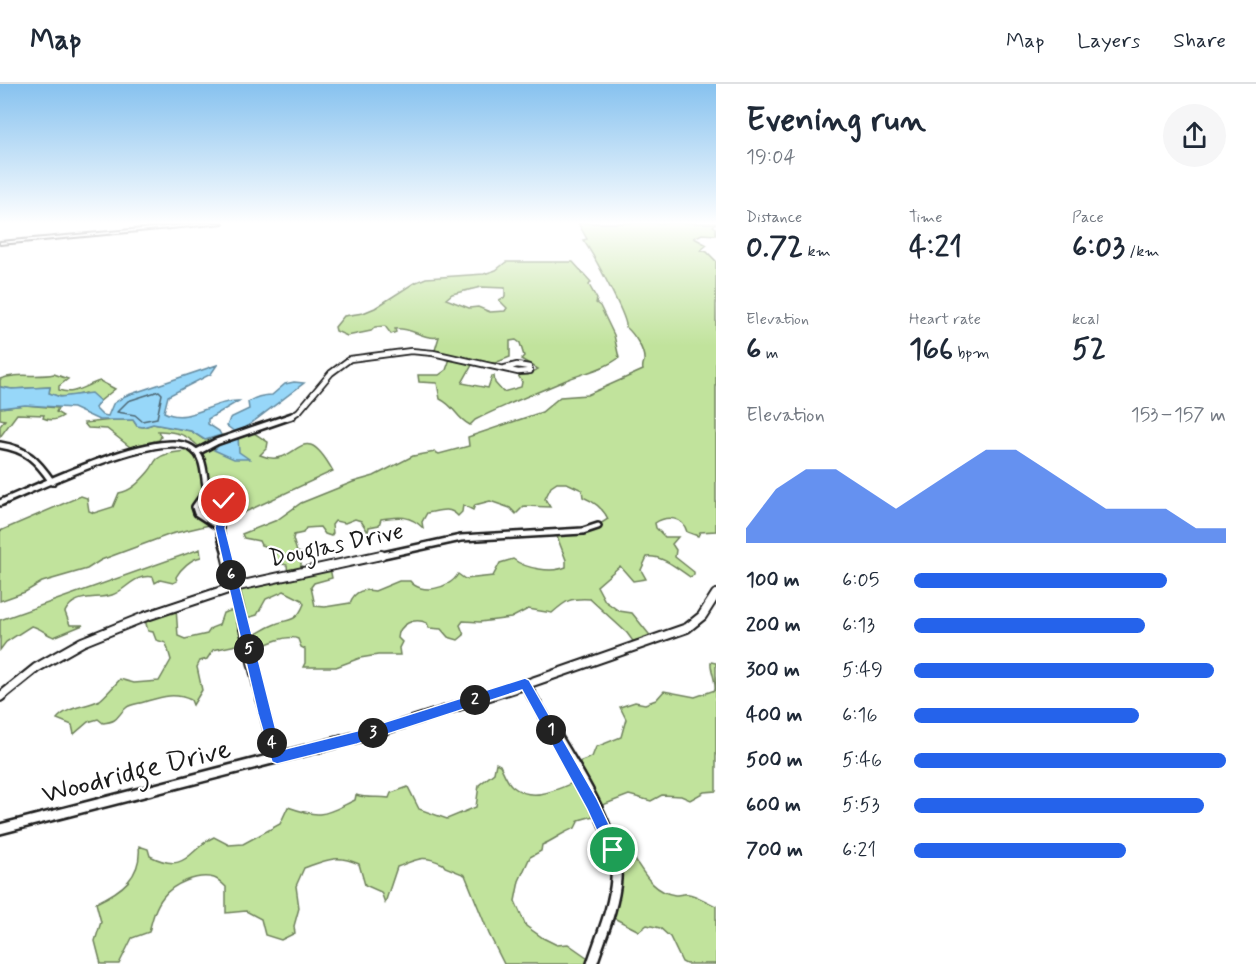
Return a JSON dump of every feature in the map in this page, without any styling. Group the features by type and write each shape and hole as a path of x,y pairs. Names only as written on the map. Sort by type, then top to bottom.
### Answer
{"street":[{"path":"196,452 225,439 288,418 299,411 331,373 350,359 411,351 433,353 505,368"},
{"path":"0,503 134,449 155,444 181,444 196,452 203,465 207,490 195,507 197,513 220,528"},
{"path":"0,446 28,452 36,458 52,482"},
{"path":"207,490 224,501 225,508 220,528 277,758"},
{"name":"Douglas Drive","path":"0,697 36,668 82,642 151,614 234,587 451,540 480,536 583,531 598,526"},
{"name":"Woodridge Drive","path":"0,829 357,738 525,684 687,628 702,616 716,594"},
{"path":"525,684 592,804 613,850 616,875 609,914 592,964"}],"green space":[{"path":"503,264 575,264 591,282 589,285 597,299 596,303 600,306 614,335 619,358 497,409 470,425 440,399 437,383 419,382 418,375 439,375 446,370 451,356 435,350 439,337 428,337 401,329 395,329 396,332 391,334 385,326 347,336 336,331 335,327 344,316 363,313 375,308 426,278 484,274 496,270","holes":["481,287 505,288 505,297 499,300 507,308 505,311 490,312 478,307 469,308 446,299 452,294","516,340 520,343 524,356 521,359 538,369 528,375 518,375 522,382 521,387 503,392 495,383 494,376 488,388 462,383 472,365 465,362 495,363 510,357 510,341"]},
{"path":"597,264 716,264 716,531 700,532 698,536 687,532 678,520 669,518 660,520 655,523 656,528 665,537 678,537 672,544 676,550 675,557 694,572 694,575 690,577 664,560 647,557 641,570 646,579 633,581 620,566 597,586 605,601 619,611 632,613 653,639 635,644 627,633 590,599 583,599 569,601 552,613 528,609 511,618 480,622 463,621 460,625 464,635 458,640 448,637 441,629 429,628 427,623 412,621 399,633 398,638 402,642 399,648 400,655 360,658 336,667 303,667 305,649 301,647 298,639 288,638 274,641 251,651 246,643 213,650 207,659 200,661 197,667 202,690 193,705 191,700 179,696 156,698 128,707 112,721 103,723 98,719 88,722 74,734 72,725 57,719 71,710 100,700 120,679 134,683 159,681 171,660 166,643 156,640 153,632 148,631 145,620 176,608 178,636 185,639 207,634 211,628 219,625 223,613 237,609 234,589 288,575 287,565 274,562 276,549 261,545 259,541 244,538 242,534 277,520 301,503 374,476 413,456 435,452 439,454 469,446 468,437 542,412 560,397 587,395 643,370 644,357 641,347 626,327","holes":["557,483 567,483 582,490 583,497 598,506 608,519 589,531 556,534 566,560 566,567 554,570 539,569 513,559 500,563 493,576 465,579 458,574 449,583 427,589 410,581 399,581 375,591 360,591 354,595 350,603 325,607 315,606 311,587 314,583 332,578 330,568 301,572 301,553 297,552 293,539 294,535 303,533 306,528 320,527 325,534 331,536 332,525 335,521 345,523 355,519 361,521 368,532 369,527 379,525 381,519 399,517 409,519 423,528 422,522 427,513 447,510 458,516 462,512 463,505 473,510 475,505 490,501 510,508 516,514 524,506 550,507 545,499 551,487","284,591 302,600 304,604 295,618 273,625 247,638 243,619 257,615 266,599"]},
{"path":"54,374 68,379 59,386 59,390 64,392 75,391 100,381 115,389 100,401 85,393 67,397 53,395 49,393 50,387 12,389 0,387 0,379 6,377"},
{"path":"25,405 58,408 56,412 63,416 51,420 43,418 44,415 17,414 0,437 0,426 5,420 0,419 0,408"},
{"path":"133,420 137,426 144,427 153,424 191,431 209,440 221,435 231,436 251,431 268,442 267,448 260,455 273,458 283,456 306,444 313,446 322,454 333,471 226,521 171,534 101,560 87,569 42,582 25,592 0,601 0,531 81,496 87,498 89,511 94,513 113,507 119,493 136,485 157,459 198,446 181,434 158,431 161,437 159,440 130,447 107,429 88,428 84,423"},
{"path":"200,549 201,557 183,567 176,577 177,581 173,583 160,580 155,583 153,577 147,576 112,595 79,600 69,606 65,612 70,625 83,625 54,637 31,626 6,642 0,650 0,620"},
{"path":"711,662 716,663 716,791 704,792 690,800 681,796 662,795 651,801 629,795 595,808 597,815 579,820 575,828 542,845 541,851 530,857 519,881 515,901 526,926 557,945 568,944 591,960 590,964 504,964 465,875 425,858 397,867 385,903 381,892 365,885 359,864 337,859 304,868 296,886 299,908 294,926 295,933 281,940 265,935 261,919 246,911 226,913 226,887 219,880 208,877 193,878 167,892 156,909 149,932 132,938 119,964 101,964 95,941 101,922 96,903 128,882 137,866 139,846 148,849 150,856 172,863 180,862 214,837 229,845 243,844 280,824 288,807 308,813 322,814 355,800 356,795 389,798 391,793 408,787 419,809 447,819 476,807 479,785 494,773 496,763 500,765 510,784 520,791 536,794 552,791 577,781 571,765 592,757 596,747 621,737 626,719 620,707 635,702 645,704 656,700 664,691 695,697 715,690"},
{"path":"614,857 633,857 650,881 667,893 692,895 716,906 716,964 686,964 682,962 670,937 660,928 647,925 639,931 610,916"}],"water":[{"path":"217,365 211,374 168,396 164,412 182,416 220,404 239,401 208,419 208,424 221,435 205,440 191,431 153,424 137,426 133,420 99,420 73,408 25,405 0,408 0,387 12,389 50,387 49,393 60,397 91,393 100,401 95,408 102,415 108,416 113,404 125,396"},
{"path":"304,383 245,428 235,432 227,426 230,418 249,409 248,402 272,395 285,384"},
{"path":"238,437 239,452 249,459 234,459 214,450 224,441"}],"route":[{"path":"224,501 225,508 220,528 227,562 277,758 357,738 525,684 573,768 613,850"}]}
